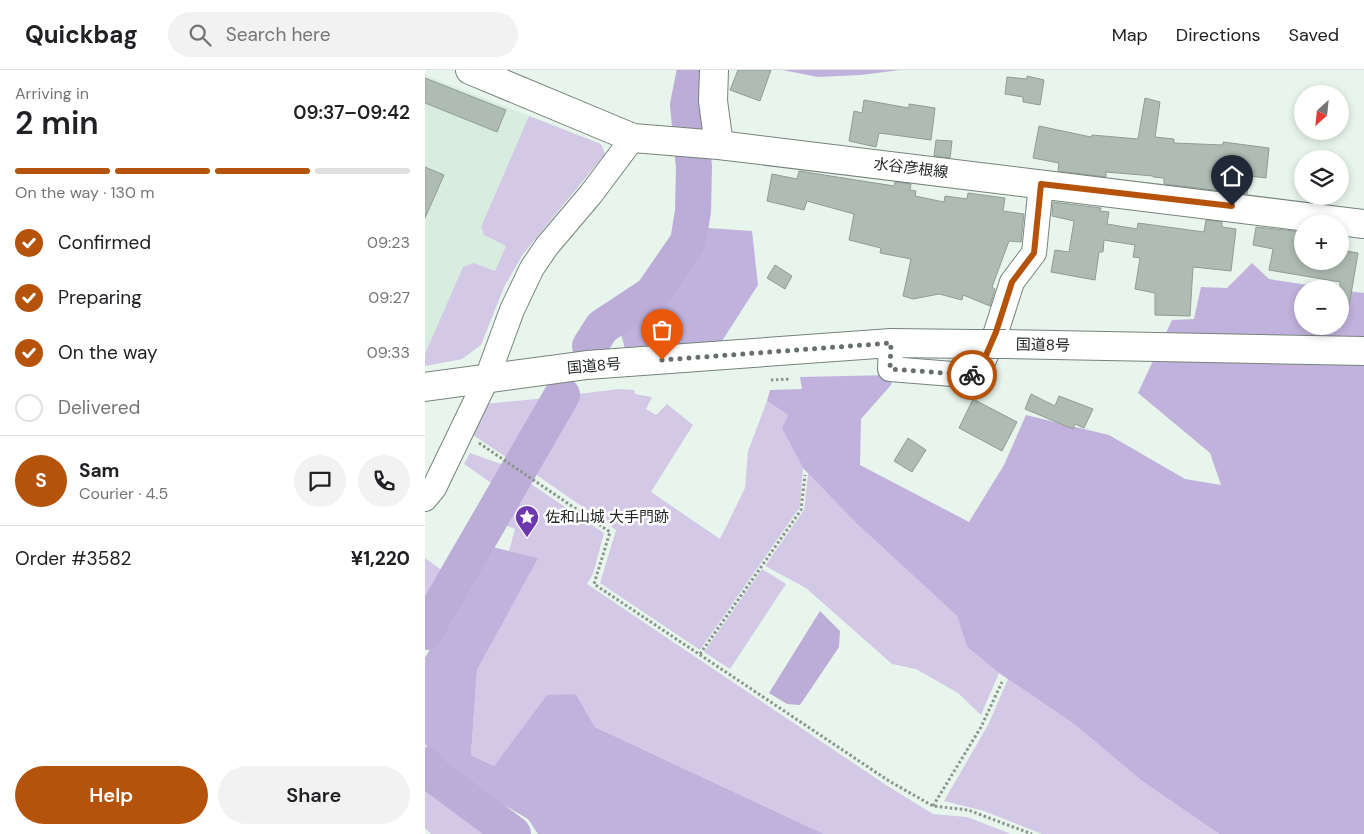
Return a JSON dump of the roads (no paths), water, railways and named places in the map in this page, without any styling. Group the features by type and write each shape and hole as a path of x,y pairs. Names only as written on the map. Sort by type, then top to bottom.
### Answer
{"main road":[{"name":"水谷彦根線","path":"470,70 633,138 700,143 1364,224"},
{"path":"700,143 713,101 714,70"},
{"name":"国道8号","path":"425,387 587,365 891,343 1364,351"}],"street":[{"path":"425,499 435,488 487,378 511,310 533,268 547,246 591,194 633,138"},
{"path":"891,343 890,369 965,375 974,374 980,369 996,332 1012,282 1034,253 1041,184"}],"waterway":[{"path":"590,346 602,327 652,294 688,242 693,211 694,167 688,105 695,70"},
{"path":"425,632 562,395"},
{"path":"425,765 435,776 513,834"}],"place":[{"name":"佐和山城 大手門跡","path":"527,538"}]}
